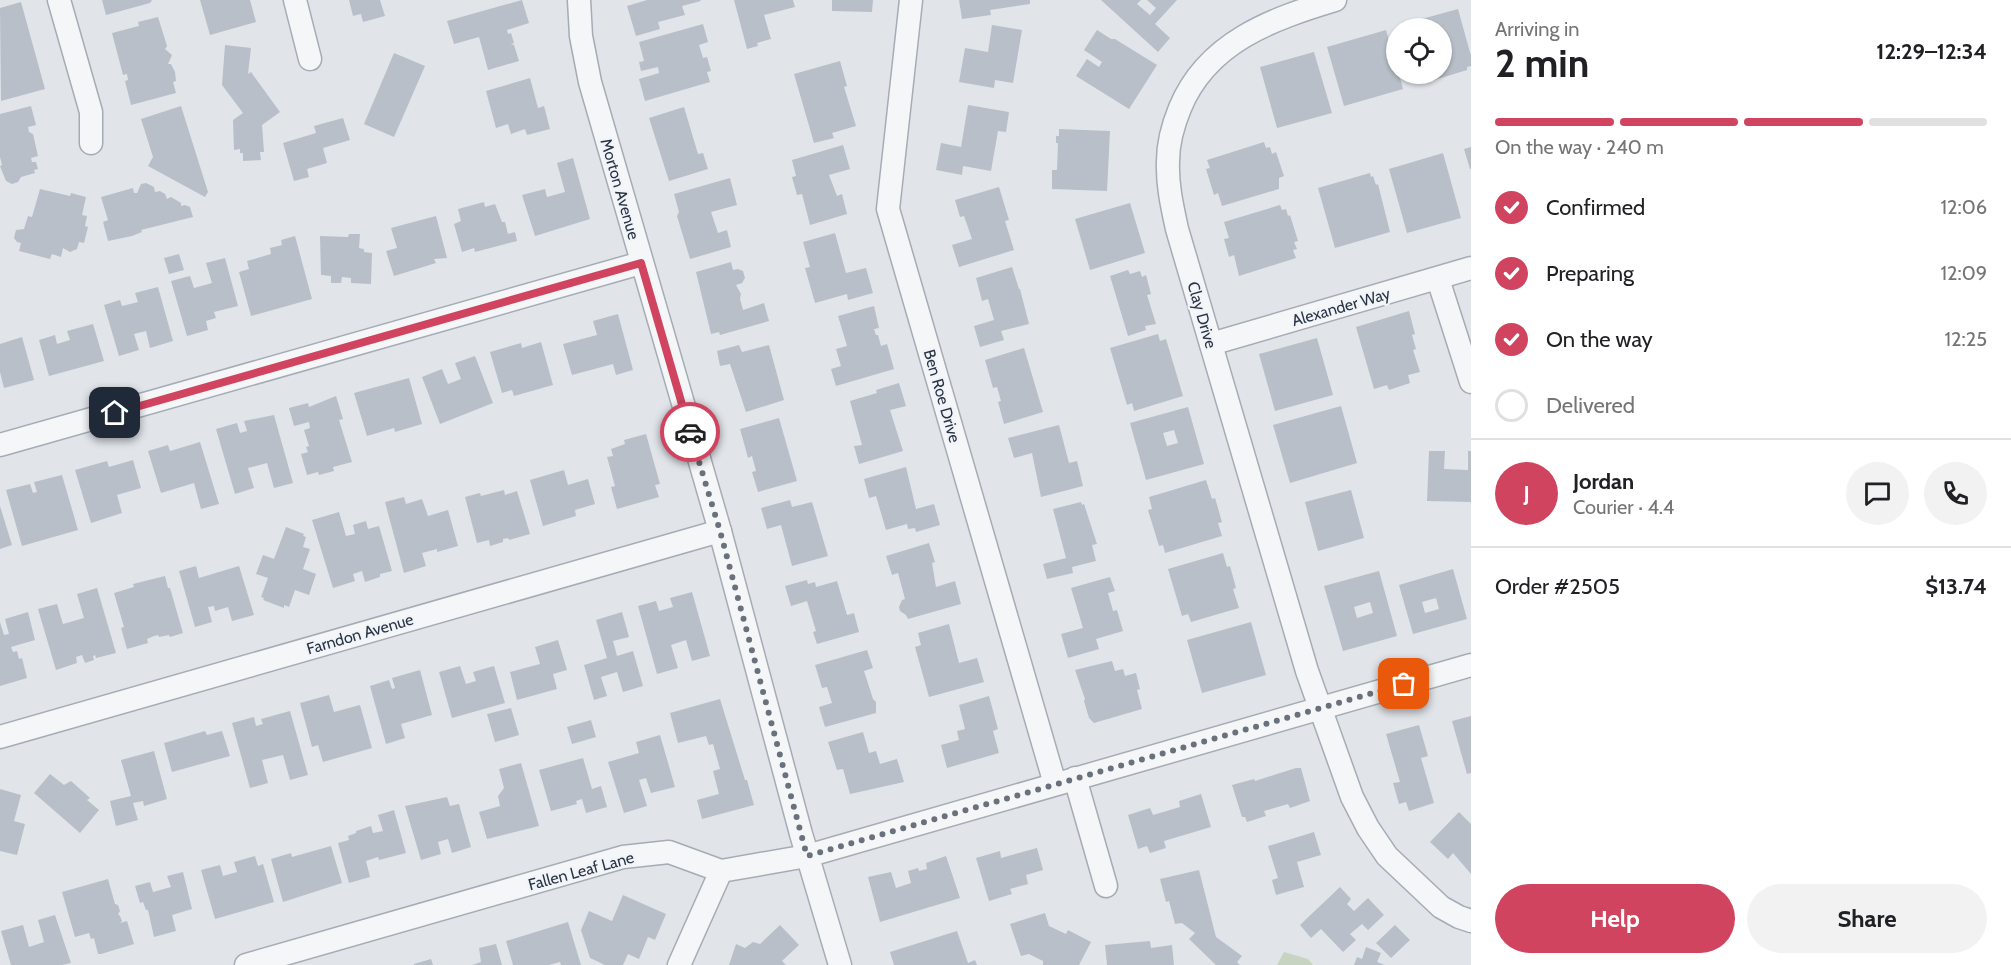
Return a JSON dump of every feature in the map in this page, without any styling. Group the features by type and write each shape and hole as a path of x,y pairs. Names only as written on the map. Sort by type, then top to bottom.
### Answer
{"street":[{"path":"59,0 91,112 91,143"},
{"path":"295,0 310,59"},
{"name":"Morton Avenue","path":"579,0 581,36 590,82 720,531 807,856 840,965"},
{"name":"Ben Roe Drive","path":"910,0 888,209 1065,781 1106,886"},
{"name":"Clay Drive","path":"1335,0 1277,20 1237,39 1215,56 1198,75 1184,99 1171,130 1167,160 1170,195 1177,229 1319,708 1329,728 1352,797 1368,828 1387,856 1441,907 1471,921"},
{"path":"0,445 641,263"},
{"name":"Alexander Way","path":"1211,344 1471,268"},
{"path":"1438,279 1471,382"},
{"name":"Farndon Avenue","path":"0,737 720,531"},
{"name":"Fallen Leaf Lane","path":"246,965 623,857 669,852 721,871 807,856 1471,665"},
{"path":"679,965 721,871"}],"green space":[{"path":"1284,952 1308,959 1313,965 1277,965"}],"building":[{"path":"102,0 152,0 150,3 106,15"},
{"path":"200,0 250,0 256,22 210,35"},
{"path":"349,0 380,0 385,16 363,22 361,14 353,16"},
{"path":"522,0 529,23 507,30 508,34 511,33 514,43 511,44 514,45 519,61 488,70 479,37 454,44 447,21"},
{"path":"647,0 701,1 682,6 685,15 658,22 660,29 636,36 627,6"},
{"path":"734,0 793,0 795,7 764,15 771,39 747,49"},
{"path":"832,0 873,0 872,12 832,11"},
{"path":"959,0 1030,0 1030,4 990,10 991,15 962,19"},
{"path":"1101,0 1141,0 1137,4 1150,15 1156,8 1147,0 1177,0 1155,24 1170,38 1158,52"},
{"path":"21,2 45,89 1,101 0,8"},
{"path":"1458,9 1471,56 1471,66 1467,67 1467,70 1452,75 1452,18 1425,18"},
{"path":"158,17 167,46 165,49 172,55 168,64 171,64 175,72 176,81 173,82 176,93 131,105 125,81 128,80 127,74 123,75 112,33 139,26 138,22"},
{"path":"703,24 708,42 699,45 703,58 707,57 711,71 707,72 710,82 645,101 639,79 659,73 658,67 641,71 639,62 644,61 639,42"},
{"path":"992,25 1022,30 1013,83 995,80 994,88 959,82 965,48 988,52"},
{"path":"1097,30 1157,65 1129,109 1076,76 1087,59 1099,67 1102,62 1084,50"},
{"path":"1386,30 1386,84 1402,84 1403,89 1344,106 1327,47"},
{"path":"225,45 251,48 248,74 251,72 280,112 262,125 264,152 260,152 261,160 243,161 243,153 240,153 240,149 234,150 233,120 243,113 222,85"},
{"path":"1314,52 1332,113 1277,128 1260,67"},
{"path":"394,53 425,66 394,137 364,124"},
{"path":"840,61 847,86 844,87 856,126 832,133 834,138 814,143 794,74"},
{"path":"530,78 538,108 544,106 550,129 527,135 525,129 511,134 508,124 496,128 486,91"},
{"path":"968,105 1009,112 1006,132 998,131 991,171 963,166 962,175 936,170 941,143 961,147"},
{"path":"31,106 36,125 28,127 29,132 33,134 38,156 31,158 32,162 36,162 38,169 34,170 35,173 21,177 18,182 12,184 6,181 0,166 2,165 0,114"},
{"path":"181,106 208,192 205,197 148,166 153,157 141,119"},
{"path":"684,107 698,154 703,153 708,169 669,181 649,118"},
{"path":"343,118 350,140 323,148 327,163 307,169 309,177 294,181 283,143 316,133 314,126"},
{"path":"1059,129 1110,131 1107,191 1052,189 1052,170 1057,170 1056,136 1059,136"},
{"path":"1264,142 1266,148 1270,147 1272,154 1276,152 1284,176 1279,178 1279,189 1222,206 1218,193 1214,195 1206,169 1210,168 1207,160"},
{"path":"843,145 850,169 829,175 837,196 842,194 847,214 810,225 802,194 797,195 792,177 796,176 792,160"},
{"path":"1471,147 1471,169 1470,169 1464,149"},
{"path":"1443,153 1461,218 1407,233 1389,169"},
{"path":"573,158 590,219 535,236 522,195 545,189 547,197 565,192 557,163"},
{"path":"1370,173 1376,185 1378,184 1390,232 1335,248 1318,188"},
{"path":"730,178 737,205 711,212 718,233 727,230 731,247 690,259 677,216 679,212 674,194"},
{"path":"146,183 154,187 155,192 160,191 165,194 167,199 171,197 181,203 181,206 190,207 193,217 108,241 103,222 108,220 101,197 133,188 134,193 137,193 141,184"},
{"path":"999,187 1009,220 1005,221 1014,250 959,267 952,245 972,239 964,216 960,217 955,200"},
{"path":"40,189 86,197 82,215 87,216 85,226 88,227 84,243 79,242 77,249 70,252 63,248 61,257 52,254 50,259 19,251 21,243 14,238 16,230 24,229 28,216 32,217"},
{"path":"484,202 485,207 495,204 502,222 505,222 508,234 515,232 517,241 475,252 474,248 462,252 454,224 461,221 458,209"},
{"path":"1130,203 1145,253 1090,270 1075,219"},
{"path":"1280,205 1282,210 1286,209 1288,216 1290,215 1298,241 1294,242 1297,249 1293,250 1296,258 1239,276 1234,255 1229,257 1224,239 1229,238 1224,222"},
{"path":"436,216 447,258 434,259 436,263 394,276 386,251 397,248 391,228"},
{"path":"835,233 846,273 866,268 873,293 848,300 847,294 815,303 805,268 810,267 803,242"},
{"path":"349,234 360,234 359,248 364,249 364,252 372,253 371,284 351,283 351,278 342,277 341,283 331,283 331,276 321,275 320,236 348,237"},
{"path":"295,236 312,299 251,316 239,272 249,269 247,261 271,254 270,248 282,245 281,240"},
{"path":"179,254 184,270 169,274 164,258"},
{"path":"225,258 238,306 214,312 216,318 206,321 208,330 187,336 171,281 190,276 194,288 212,283 206,263"},
{"path":"731,262 733,270 743,271 745,278 742,283 736,285 741,294 743,310 764,303 769,321 720,335 719,332 711,334 696,272"},
{"path":"1012,267 1029,324 1001,331 1004,340 980,347 974,326 994,320 988,299 982,301 976,278"},
{"path":"1128,270 1130,274 1140,271 1142,277 1146,275 1151,294 1147,295 1156,324 1145,326 1146,330 1128,336 1110,276"},
{"path":"158,287 173,341 150,348 146,331 134,334 139,350 119,356 104,305 120,300 122,306 138,302 135,293"},
{"path":"874,306 879,328 874,329 881,346 887,344 894,369 836,386 831,369 841,366 836,349 847,346 838,316"},
{"path":"1409,311 1415,334 1412,335 1416,349 1413,350 1420,372 1408,375 1410,383 1389,390 1387,385 1374,389 1356,327"},
{"path":"618,314 633,370 616,375 613,364 572,375 563,344 597,335 593,321"},
{"path":"93,324 104,361 49,376 39,340 55,335 57,344 70,340 67,331"},
{"path":"1158,334 1160,341 1166,339 1183,396 1134,411 1132,403 1127,405 1110,348"},
{"path":"22,337 34,380 4,388 0,372 0,344"},
{"path":"1317,338 1333,395 1275,411 1259,354"},
{"path":"541,342 553,385 514,396 512,390 502,393 490,352 521,343 522,348"},
{"path":"739,345 742,352 769,345 784,400 746,412 730,364 720,366 717,351"},
{"path":"1024,348 1043,412 1004,424 998,402 1001,401 997,387 993,388 985,360"},
{"path":"475,356 493,403 440,424 422,377 442,369 448,384 461,379 455,363"},
{"path":"409,378 422,424 395,432 394,428 367,436 354,393"},
{"path":"899,383 906,406 890,410 903,451 859,464 854,446 862,445 850,401 877,393 876,390"},
{"path":"336,396 343,419 339,420 352,462 333,467 334,471 307,475 301,454 308,452 306,447 309,446 304,430 310,428 309,422 294,426 289,408 308,403 309,407"},
{"path":"1341,406 1357,463 1290,483 1273,425"},
{"path":"1188,407 1204,464 1146,480 1130,423","holes":["1174,430 1178,443 1167,446 1163,433"]},
{"path":"274,415 293,483 274,488 267,463 248,468 254,488 235,494 216,429 237,423 240,433 247,431 244,421"},
{"path":"779,418 797,481 758,492 752,472 756,471 752,456 748,458 740,429"},
{"path":"1059,425 1069,463 1077,461 1083,486 1041,497 1032,453 1014,458 1008,438"},
{"path":"646,434 660,484 655,485 659,497 617,509 611,487 615,486 607,457 613,456 611,449 625,444 624,440"},
{"path":"200,442 219,504 201,509 194,483 161,493 148,451 168,445 170,451"},
{"path":"1429,451 1445,451 1444,469 1468,470 1468,451 1471,451 1471,502 1427,501"},
{"path":"133,460 141,488 117,495 122,513 91,523 75,470 107,461 109,467"},
{"path":"906,467 916,509 934,504 940,525 916,532 915,528 908,529 907,524 886,530 876,496 869,498 864,479"},
{"path":"564,470 568,485 588,479 595,504 575,510 576,516 543,526 530,480"},
{"path":"62,475 78,530 22,546 6,490 30,484 33,493 37,492 34,482"},
{"path":"1206,480 1212,499 1215,498 1222,522 1218,523 1222,536 1165,553 1163,545 1159,546 1148,510 1152,509 1149,497"},
{"path":"504,490 505,495 517,491 530,534 509,540 508,538 503,539 503,542 490,546 489,540 477,543 465,497 480,493 481,496"},
{"path":"1351,490 1364,538 1318,551 1305,502"},
{"path":"404,497 406,504 422,499 428,516 448,510 458,546 437,552 437,549 422,553 426,566 404,573 385,502"},
{"path":"790,500 792,507 812,502 828,556 792,566 781,525 767,529 761,508"},
{"path":"1081,502 1082,505 1084,504 1097,544 1092,545 1096,561 1072,567 1073,573 1047,579 1043,564 1066,558 1053,509"},
{"path":"0,506 12,545 0,549"},
{"path":"339,512 346,536 355,534 353,525 366,521 368,529 379,526 392,571 365,582 362,571 353,574 355,581 333,588 312,520"},
{"path":"286,527 306,537 303,547 310,549 303,569 316,574 309,595 295,590 289,607 284,605 284,608 263,600 264,598 261,597 268,578 256,574 263,555 274,559"},
{"path":"929,543 935,562 932,563 936,587 955,581 961,604 908,619 899,607 905,599 898,573 892,575 886,556"},
{"path":"1223,553 1227,567 1230,566 1236,588 1233,589 1239,608 1191,622 1188,614 1182,616 1168,569"},
{"path":"196,566 199,578 239,566 254,615 232,621 228,607 215,611 214,606 208,607 212,622 195,627 179,571"},
{"path":"1453,569 1467,619 1413,634 1399,585","holes":["1436,598 1439,609 1425,613 1422,602"]},
{"path":"1379,571 1397,636 1343,651 1324,586","holes":["1370,602 1373,613 1357,618 1354,607"]},
{"path":"165,576 183,633 170,637 169,635 154,636 147,639 148,643 127,649 121,628 124,627 114,593 134,587 133,584"},
{"path":"1110,577 1115,591 1108,593 1113,611 1117,610 1123,631 1096,639 1099,649 1068,658 1061,634 1083,628 1071,588"},
{"path":"807,580 808,584 815,582 816,587 837,581 847,615 854,613 859,632 817,644 813,632 816,631 807,601 791,606 785,586"},
{"path":"97,588 116,653 96,658 95,655 94,660 85,663 82,655 76,657 77,663 56,670 38,609 57,604 63,624 84,618 77,594"},
{"path":"692,592 710,656 692,661 686,640 671,645 678,668 657,674 638,606 656,601 659,611 673,607 670,598"},
{"path":"28,612 35,640 11,647 13,652 17,651 19,659 22,658 27,678 0,686 0,622 4,635 9,634 5,619"},
{"path":"622,612 629,637 613,641 617,656 633,651 643,686 623,692 617,672 601,677 607,696 594,700 584,665 607,658 596,620"},
{"path":"1251,622 1266,675 1202,693 1187,640"},
{"path":"949,624 959,663 977,658 984,682 929,697 915,647 921,645 918,633"},
{"path":"558,640 567,670 553,674 557,689 517,700 510,672 540,664 535,647"},
{"path":"867,650 873,668 864,671 876,702 876,713 825,727 819,707 832,703 827,687 822,688 815,665"},
{"path":"1112,661 1115,671 1123,669 1125,676 1136,673 1140,689 1137,690 1142,709 1094,723 1089,718 1075,670"},
{"path":"460,666 466,684 476,681 473,672 494,666 505,703 452,718 439,672"},
{"path":"420,670 432,715 401,724 405,738 386,744 370,686 389,680 392,689 395,688 392,678"},
{"path":"329,695 334,712 360,705 372,748 323,762 318,745 312,747 300,703"},
{"path":"989,696 998,729 993,731 999,753 947,768 941,745 959,740 957,731 965,729 959,705"},
{"path":"720,699 754,805 702,819 697,800 719,794 713,771 720,769 713,744 709,745 706,736 678,743 670,713"},
{"path":"511,708 519,735 495,742 487,714"},
{"path":"290,711 308,775 290,780 283,755 262,760 268,783 250,788 232,723 254,717 256,726 263,724 261,719"},
{"path":"1471,716 1471,773 1467,774 1452,721"},
{"path":"591,720 596,737 572,744 567,727"},
{"path":"1419,725 1428,756 1421,758 1434,803 1409,811 1406,802 1399,804 1393,783 1400,782 1386,734"},
{"path":"205,731 207,735 222,731 230,756 172,772 164,743"},
{"path":"863,732 869,753 876,751 880,764 897,759 904,782 850,794 843,769 837,770 828,742"},
{"path":"660,735 675,787 651,793 646,778 639,780 647,806 624,813 608,762 639,753 636,742"},
{"path":"154,751 167,799 144,806 143,801 133,803 138,820 116,826 110,801 131,796 121,760"},
{"path":"583,758 592,789 601,786 607,807 586,813 582,799 576,801 577,804 551,811 539,770"},
{"path":"521,763 539,826 487,839 479,812 500,806 498,796 504,788 499,769"},
{"path":"1301,768 1310,801 1290,808 1288,804 1264,811 1266,816 1247,822 1245,817 1242,817 1232,785 1254,779 1255,781"},
{"path":"50,774 64,785 71,781 90,798 87,800 99,810 80,833 34,793"},
{"path":"0,789 21,795 14,821 25,824 17,855 0,851"},
{"path":"1201,794 1211,827 1164,841 1166,848 1150,853 1147,846 1138,849 1128,815 1150,808 1153,815 1180,807 1179,801"},
{"path":"447,797 450,806 459,804 471,847 452,853 448,839 438,842 441,854 421,860 405,806"},
{"path":"394,810 406,853 366,861 370,877 349,883 338,843 349,840 348,836 356,831 371,826 373,833 383,831 378,815"},
{"path":"1459,812 1471,824 1471,874 1453,853 1448,859 1430,842"},
{"path":"1314,832 1321,855 1297,862 1304,887 1276,895 1272,880 1278,878 1268,846"},
{"path":"331,846 342,883 283,902 271,859 291,853 292,857"},
{"path":"1037,848 1043,870 1026,875 1028,884 1010,889 1012,894 989,901 976,858 1000,851 1001,858"},
{"path":"255,856 258,866 263,864 274,902 215,919 201,870 220,865 223,876 237,872 234,862"},
{"path":"946,856 960,898 880,922 868,877 891,872 896,888 911,883 908,871 918,868 919,871 927,869 926,863"},
{"path":"1199,870 1216,937 1242,956 1237,962 1240,965 1216,965 1189,939 1195,933 1182,923 1175,924 1160,879"},
{"path":"183,872 192,909 172,915 176,931 154,937 148,910 143,902 140,903 135,886 150,882 153,892 171,887 167,876"},
{"path":"108,879 115,904 118,905 120,911 118,914 122,921 120,923 127,921 134,944 98,954 94,938 91,939 89,933 75,937 62,892"},
{"path":"1340,887 1351,899 1347,904 1354,911 1368,898 1384,915 1368,930 1362,924 1350,934 1356,940 1343,952 1321,929 1311,938 1300,925"},
{"path":"623,895 666,914 655,940 648,937 639,959 628,954 623,965 605,965 590,958 581,930 589,911 612,921"},
{"path":"1045,913 1049,926 1066,934 1068,930 1091,942 1079,965 1043,965 1043,961 1029,954 1021,956 1010,924"},
{"path":"55,915 71,963 11,965 1,931 23,925 29,947 44,942 38,920"},
{"path":"568,922 581,965 561,965 560,962 549,965 513,965 506,941"},
{"path":"780,925 799,945 782,961 786,965 729,965 736,944 745,948 753,942 760,944"},
{"path":"1395,925 1410,940 1391,958 1376,943"},
{"path":"957,931 968,963 975,960 977,965 894,965 890,952"},
{"path":"1150,941 1151,948 1172,945 1174,965 1107,965 1105,945"},
{"path":"496,944 502,965 472,965 481,962 479,948"},
{"path":"1366,947 1381,953 1377,962 1385,965 1354,965 1357,957 1362,959"},
{"path":"431,959 433,965 414,965 414,964"}],"way so far":[{"path":"690,432 720,531 807,856 1404,684"}],"route":[{"path":"115,413 641,263 690,432"}]}
